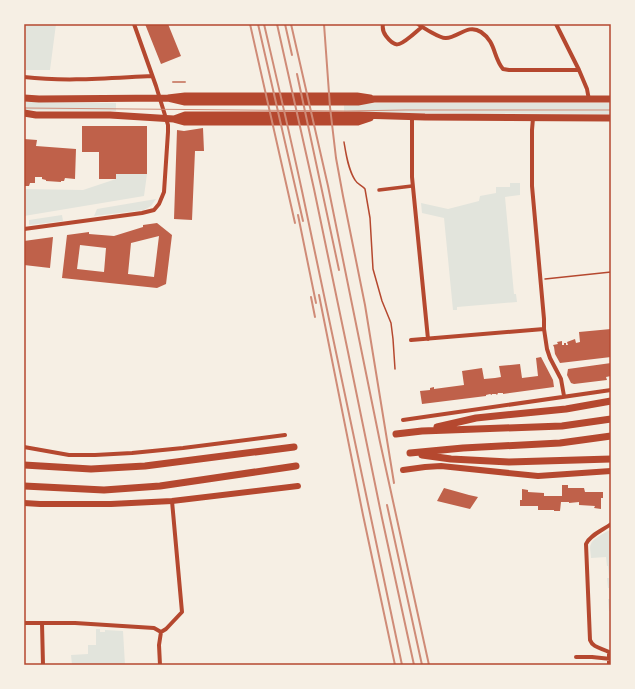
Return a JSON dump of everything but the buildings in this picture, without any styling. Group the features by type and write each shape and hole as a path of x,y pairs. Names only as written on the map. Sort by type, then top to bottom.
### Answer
{"main road":[{"path":"24,98 168,98 185,102 358,102 374,99 611,100"},
{"path":"24,114 110,115 174,118 185,115 359,115 412,117 611,118"},
{"path":"422,431 476,418 566,409 611,401"},
{"path":"396,434 422,431 562,426 611,419"},
{"path":"611,436 560,443 463,448 410,453 451,458 509,462 611,459"},
{"path":"25,464 91,469 145,466 294,447"},
{"path":"24,486 104,490 147,487 296,466"},
{"path":"403,470 441,466 538,476 611,471"},
{"path":"24,503 111,504 172,501 298,486"}],"street":[{"path":"24,229 142,213 154,210 159,204 164,192 168,133 166,118 134,24"},
{"path":"383,24 382,28 384,33 390,41 395,44 402,44 420,25 439,36 446,38 454,36 462,31 474,29 481,31 491,42 499,64 503,69 579,70"},
{"path":"556,24 587,88 589,100"},
{"path":"24,77 83,80 152,76"},
{"path":"412,117 412,186 428,339"},
{"path":"533,118 532,186 544,329 547,349 561,380 564,396"},
{"path":"378,190 412,186"},
{"path":"411,340 544,329"},
{"path":"404,420 611,390"},
{"path":"24,447 69,455 95,455 183,448 285,435"},
{"path":"160,665 159,645 161,632 166,629 182,612 172,501"},
{"path":"609,665 610,652 594,646 590,640 586,544 590,538 611,524"},
{"path":"42,623 43,665"},
{"path":"24,624 75,623 134,626 154,628 161,632"},
{"path":"576,657 610,659"}],"path":[{"path":"344,142 348,163 356,181 363,186 364,189 370,218 374,269 382,301 391,323 394,369"},
{"path":"541,279 611,272"}],"shaded area":[{"path":"24,24 56,24 50,70 24,70"},
{"path":"24,102 116,103 116,111 24,110"},
{"path":"377,103 611,103 611,114 344,113 344,105"},
{"path":"116,174 147,174 144,196 24,216 24,189 83,190 116,179"},
{"path":"510,183 520,183 520,195 505,197 514,294 516,294 517,302 457,307 457,310 453,310 444,218 422,213 421,203 448,209 479,201 480,196 496,193 496,187 510,187"},
{"path":"156,199 151,206 144,210 94,216 97,209"},
{"path":"62,215 63,221 29,225 29,220"},
{"path":"610,530 611,612 609,611 608,599 610,599 607,578 609,578 606,557 591,558 590,549 590,545 594,540"},
{"path":"96,629 100,629 100,632 105,632 105,630 123,631 125,665 72,665 71,655 88,654 88,645 96,645"}],"tram line":[{"path":"24,108 347,111 611,110"}],"railway":[{"path":"250,24 295,223"},
{"path":"258,24 303,221"},
{"path":"264,24 302,191 402,665"},
{"path":"277,24 314,189 414,665"},
{"path":"285,24 292,55"},
{"path":"291,24 328,186 380,442 429,665"},
{"path":"324,24 330,107 336,158 365,305 394,483"},
{"path":"297,74 339,270"},
{"path":"173,82 185,82"},
{"path":"298,215 316,303"},
{"path":"319,295 395,665"},
{"path":"311,297 315,317"},
{"path":"387,505 422,665"}]}
